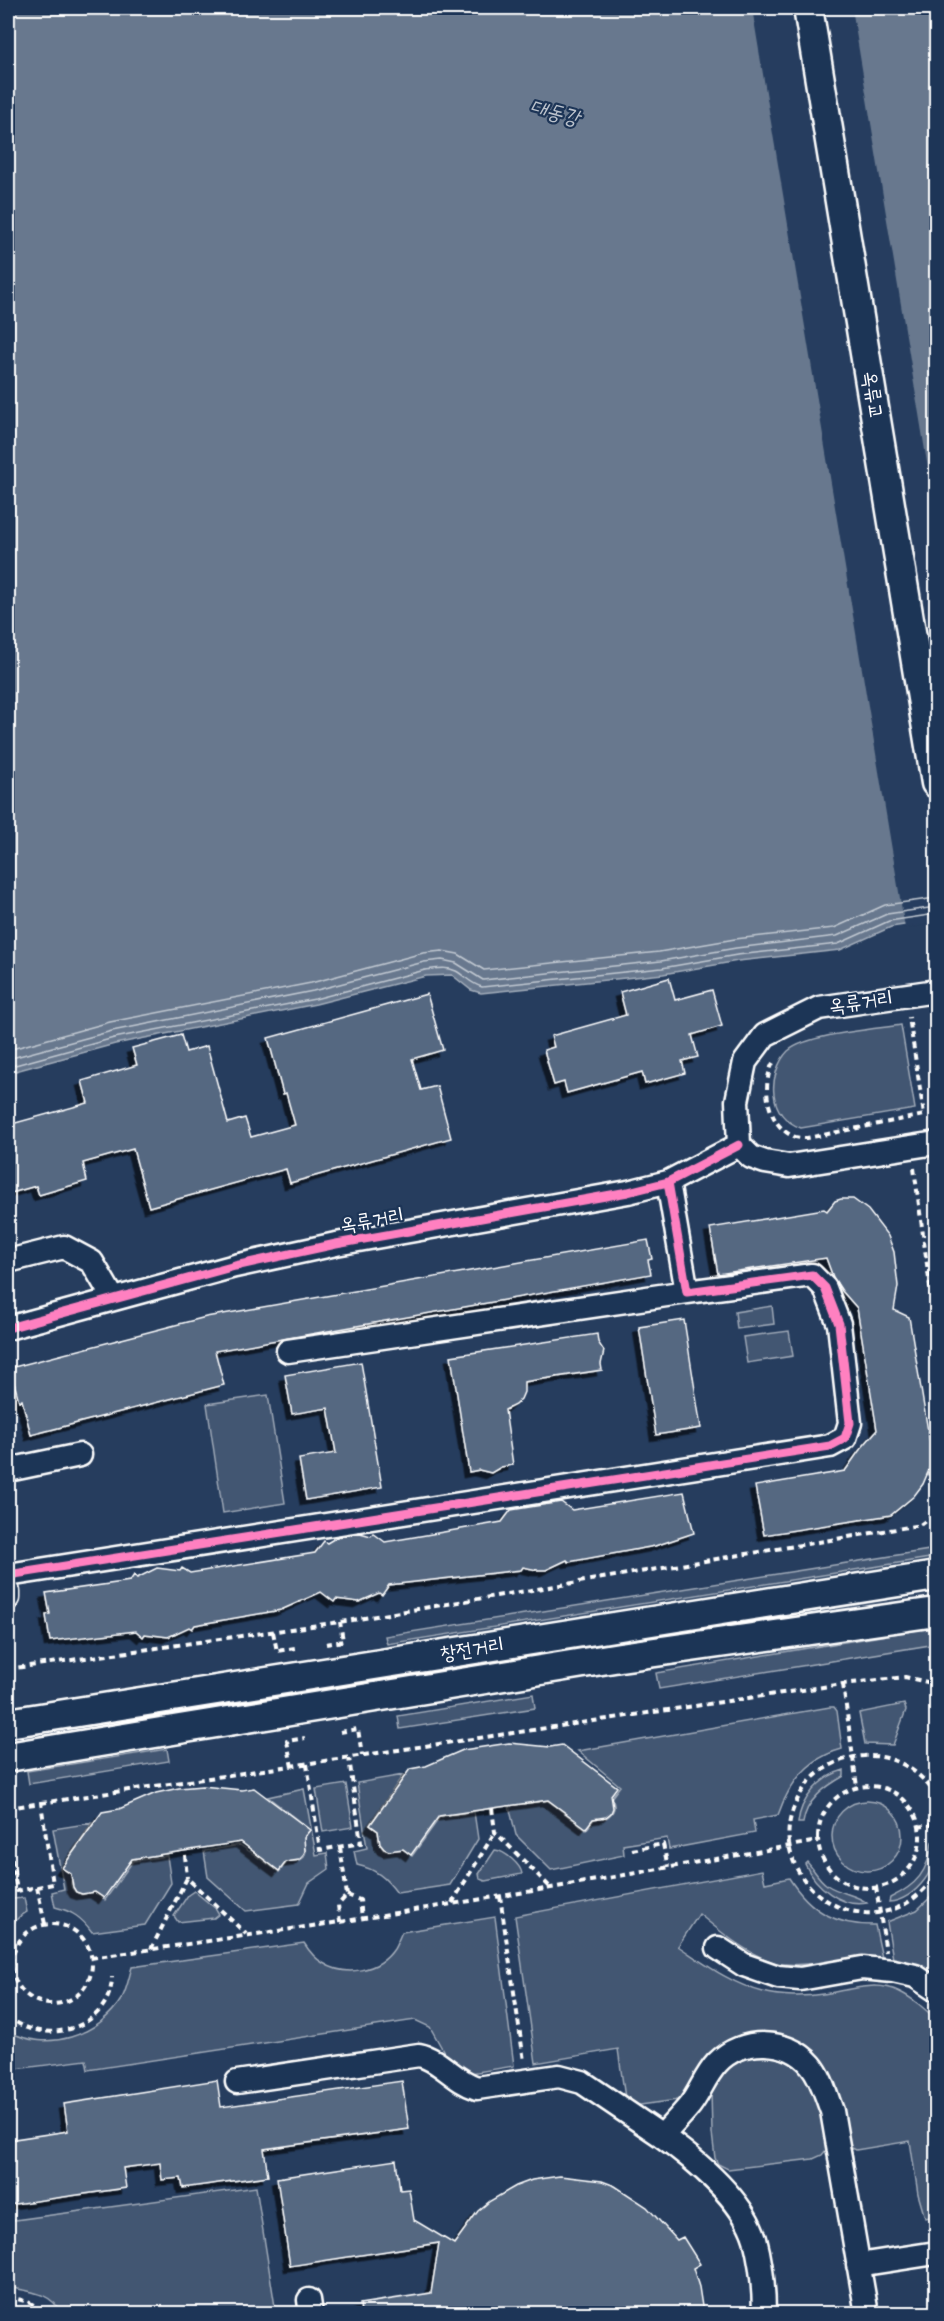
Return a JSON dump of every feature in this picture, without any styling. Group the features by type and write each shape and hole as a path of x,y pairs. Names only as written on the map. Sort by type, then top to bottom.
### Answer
{"main road":[{"name":"옥류교","path":"808,8 936,783"},
{"name":"창전거리","path":"8,1724 936,1576"},
{"name":"창전거리","path":"8,1757 620,1657 936,1612"}],"street":[{"name":"옥류거리","path":"8,1328 235,1266 336,1244 628,1192 668,1182 739,1145 737,1101 745,1062 765,1035 819,1008 936,992"},
{"path":"739,1145 751,1157 789,1166 936,1143"},
{"path":"668,1182 687,1292"},
{"path":"8,1261 64,1246 92,1262 113,1298"},
{"path":"8,1575 830,1446 845,1438 850,1423 839,1324 825,1288 812,1275 288,1351"},
{"path":"8,1470 80,1455"},
{"path":"8,1592 8,1598"},
{"path":"718,1948 744,1965 777,1977 800,1979 862,1968 915,1976 936,1990"},
{"path":"662,2136 690,2105 708,2074 719,2061 732,2052 768,2043 799,2054 812,2066 832,2111 867,2313"},
{"path":"237,2082 419,2055 429,2057 465,2084 477,2088 560,2076 582,2082 680,2149 713,2179 740,2210 754,2238 762,2283 764,2313"},
{"path":"858,2265 936,2253"}],"path":[{"path":"898,1019 918,1016"},
{"path":"778,1053 768,1072 766,1091 773,1115 781,1128 794,1137 807,1138 924,1115 909,1017"},
{"path":"914,1168 936,1331"},
{"path":"8,1669 340,1622 920,1524 936,1513"},
{"path":"326,1644 343,1641 340,1622"},
{"path":"273,1632 277,1652 295,1648"},
{"path":"8,1808 843,1684 905,1677 936,1684"},
{"path":"843,1684 857,1787"},
{"path":"340,1732 358,1730 362,1755"},
{"path":"292,1767 287,1741 305,1738"},
{"path":"936,1796 924,1779 901,1763 875,1756 853,1757 823,1770 804,1788 791,1819 790,1846 801,1876 824,1900 854,1913 880,1913 897,1909 916,1898 936,1874"},
{"path":"307,1764 320,1850 361,1843 349,1758"},
{"path":"877,1786 896,1794 910,1808 918,1827 919,1846 912,1864 899,1878 876,1887 863,1888 851,1885 835,1875 823,1859 818,1841 819,1823 828,1807 840,1794 857,1787 877,1786"},
{"path":"8,1835 17,1891 53,1884 41,1803"},
{"path":"492,1808 495,1832 551,1888"},
{"path":"918,1827 936,1824"},
{"path":"452,1904 495,1832"},
{"path":"91,1958 452,1904 818,1841"},
{"path":"632,1850 663,1844 668,1867"},
{"path":"340,1847 347,1895"},
{"path":"150,1950 187,1878 185,1855"},
{"path":"187,1878 246,1934"},
{"path":"37,1887 45,1924"},
{"path":"876,1887 888,1971"},
{"path":"347,1895 360,1900 362,1918"},
{"path":"340,1922 338,1905 347,1895"},
{"path":"500,1896 527,2080"},
{"path":"45,1924 60,1924 75,1931 86,1943 91,1958 91,1973 84,1987 73,1998 58,2003 43,2003 29,1996 18,1985 10,1971 19,1941 30,1930 45,1924"},
{"path":"8,2016 15,2023 39,2033 63,2030 81,2024 96,2016 107,2001 112,1990 112,1977"},
{"path":"8,2298 25,2300 39,2307 44,2313"}],"shaded area":[{"path":"901,1025 915,1109 801,1128 790,1123 782,1115 775,1100 774,1083 779,1065 788,1051 797,1045 825,1036"},
{"path":"772,1306 774,1324 737,1329 735,1312"},
{"path":"789,1331 793,1356 747,1363 743,1337"},
{"path":"268,1395 285,1503 223,1513 207,1404"},
{"path":"936,1549 936,1557 387,1644 385,1636"},
{"path":"936,1627 936,1644 659,1689 656,1673"},
{"path":"533,1694 535,1708 400,1729 398,1716"},
{"path":"904,1704 906,1710 893,1745 865,1744 859,1713"},
{"path":"834,1707 837,1711 842,1749 819,1759 801,1773 788,1792 778,1815 753,1820 755,1833 669,1849 667,1838 623,1845 624,1855 551,1870 516,1835 509,1806 548,1801 586,1830 596,1817 606,1818 611,1814 614,1807 611,1798 620,1786 578,1751"},
{"path":"167,1749 169,1761 29,1784 27,1771"},
{"path":"844,1770 844,1776 830,1784 818,1795 808,1807 803,1823 798,1823 803,1805 813,1790 827,1777"},
{"path":"403,1775 369,1825 380,1833 378,1839 383,1850 389,1852 399,1847 412,1856 440,1817 474,1812 478,1839 450,1885 397,1893 380,1875 357,1865 354,1851 367,1848 357,1783"},
{"path":"346,1784 353,1827 323,1832 316,1789"},
{"path":"304,1789 316,1855 327,1853 329,1869 309,1883 299,1904 246,1911 208,1877 204,1851 240,1845 279,1872 289,1860 299,1861 304,1857 306,1851 302,1841 310,1830 268,1797"},
{"path":"874,1801 887,1807 896,1816 900,1822 902,1836 900,1850 892,1861 881,1869 860,1871 842,1861 834,1850 832,1829 842,1811 853,1803"},
{"path":"92,1823 62,1868 73,1876 71,1886 79,1894 92,1891 105,1900 133,1861 167,1856 171,1883 145,1925 92,1932 76,1916 55,1907 52,1892 64,1889 53,1829"},
{"path":"935,1840 934,1860 924,1880 908,1895 889,1902 890,1898 907,1888 920,1876 928,1862 932,1842"},
{"path":"495,1850 512,1859 522,1874 485,1881 480,1879 479,1874"},
{"path":"807,1862 827,1885 867,1903 848,1902 830,1894 809,1872 805,1864"},
{"path":"762,1870 765,1883 789,1878 797,1890 815,1908 825,1914 848,1923 875,1925 882,1958 797,1964 776,1963 745,1949 699,1914 678,1946 729,1979 763,1992 785,1996 809,1996 881,1986 905,1995 936,2020 936,2216 925,2218 918,2194 910,2141 856,2150 848,2146 804,2048 714,2054 699,2069 683,2097 677,2100 633,2106 625,2098 618,2049 536,2063 515,1916"},
{"path":"8,1874 13,1899 24,1898 27,1912 8,1929"},
{"path":"194,1891 219,1914 214,1918 178,1922 174,1916 188,1895"},
{"path":"936,1892 936,1983 912,1966 893,1959 887,1922 917,1910"},
{"path":"495,1917 514,2066 471,2073 463,2071 448,2059 430,2027 415,2020 88,2070 86,2060 8,2070 8,2031 23,2037 55,2040 86,2031 112,2011 122,1998 132,1967 304,1943 310,1952 323,1963 341,1970 361,1970 380,1963 388,1957 402,1932"},
{"path":"769,2052 792,2061 802,2070 808,2080 823,2116 826,2150 822,2155 813,2159 728,2169 718,2164 715,2158 711,2091 718,2075 736,2060"},
{"path":"256,2187 276,2313 60,2313 57,2306 45,2297 30,2291 8,2287 8,2221"}],"water":[{"name":"대동강","path":"8,8 936,8 936,920 891,927 840,950 738,961 663,974 481,993 471,990 452,975 426,976 316,1004 115,1044 8,1073"}],"pier":[{"path":"752,8 852,8 936,517 936,923 905,928"}],"building":[{"path":"669,978 675,1000 712,990 722,1026 692,1035 698,1057 682,1061 685,1073 645,1084 642,1072 567,1093 564,1082 554,1085 544,1050 554,1047 551,1036 626,1015 620,992"},
{"path":"427,994 443,1050 412,1059 421,1090 437,1086 451,1138 290,1183 286,1169 149,1207 133,1149 83,1163 87,1181 39,1195 36,1186 8,1194 8,1125 88,1103 82,1081 137,1065 132,1048 181,1035 186,1052 207,1046 228,1123 245,1118 251,1137 295,1125 286,1093 283,1094 268,1038"},
{"path":"853,1199 868,1210 888,1236 894,1252 898,1286 894,1310 909,1317 932,1455 929,1470 914,1496 891,1515 764,1535 755,1486 845,1471 877,1430 857,1308 833,1277 826,1258 718,1274 710,1228 824,1209 827,1211 835,1201"},
{"path":"648,1240 652,1259 648,1260 651,1274 215,1351 224,1385 31,1435 22,1400 19,1401 10,1368 206,1317"},
{"path":"684,1320 701,1428 656,1435 639,1327"},
{"path":"597,1334 598,1342 604,1351 602,1370 524,1382 521,1399 505,1410 513,1465 501,1467 491,1473 479,1470 469,1472 451,1356"},
{"path":"361,1362 382,1487 306,1500 299,1459 336,1453 328,1408 292,1414 285,1375"},
{"path":"684,1492 694,1533 655,1546 569,1562 567,1560 546,1570 523,1567 521,1570 389,1585 382,1595 379,1593 359,1602 336,1599 334,1602 321,1592 281,1610 195,1625 192,1629 189,1627 168,1637 145,1634 143,1637 136,1631 50,1641 46,1615 50,1614 46,1593 130,1581 134,1575 137,1578 157,1568 180,1571 182,1568 190,1573 315,1553 324,1541 327,1543 337,1537 360,1533 371,1536 373,1533 385,1542 502,1522 511,1510 561,1502 572,1510"},
{"path":"509,1743 550,1747 562,1745 617,1787 611,1795 613,1808 611,1813 606,1817 593,1819 586,1828 548,1800 439,1816 411,1855 403,1849 389,1851 384,1849 380,1844 378,1831 370,1825 410,1769 426,1766 463,1750"},
{"path":"202,1786 242,1790 254,1788 310,1830 304,1837 303,1856 299,1860 286,1862 279,1871 241,1842 132,1859 104,1898 95,1892 82,1894 76,1892 71,1874 62,1868 102,1812 119,1809 156,1793"},
{"path":"217,2080 221,2107 402,2081 409,2129 264,2149 268,2176 183,2188 181,2178 162,2180 160,2163 123,2168 126,2188 8,2205 8,2140 68,2131 64,2104"},
{"path":"396,2160 400,2190 409,2189 414,2220 454,2244 478,2211 490,2201 532,2180 560,2176 602,2181 615,2186 647,2207 677,2240 683,2237 700,2264 693,2268 703,2313 361,2313 360,2304 431,2293 439,2243 290,2266 277,2178"}],"cycle path":[{"path":"8,1328 235,1266 336,1244 628,1192 668,1182 739,1145"},
{"path":"8,1575 830,1446 845,1438 850,1423 839,1324 825,1288 812,1275 687,1292 668,1182"}]}
